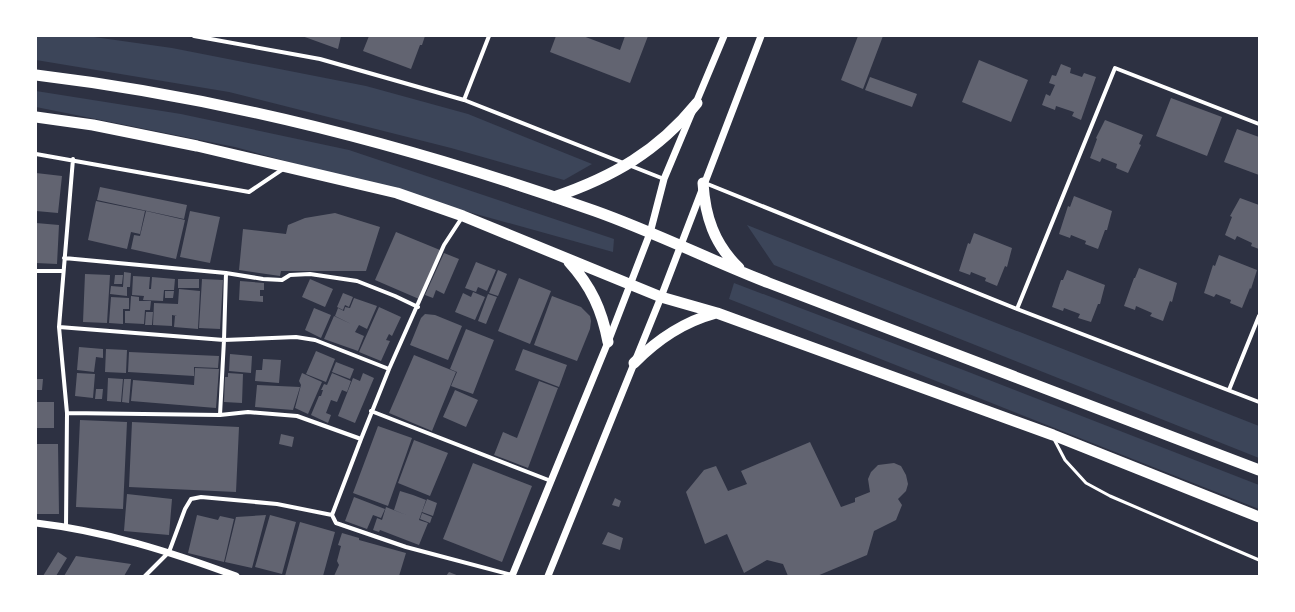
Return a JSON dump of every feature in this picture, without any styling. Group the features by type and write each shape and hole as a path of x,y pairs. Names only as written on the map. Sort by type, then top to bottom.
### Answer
{"highway":[{"path":"36,75 113,85 214,104 315,126 406,150 554,197 680,245 745,274 1259,470"},
{"path":"554,197 594,182 627,165 660,142 697,103"},
{"path":"36,117 93,125 286,167 397,194 463,216 567,260 661,297 717,313 1053,435 1259,517"},
{"path":"703,183 709,224 718,243 730,260 745,274"},
{"path":"567,260 590,289 599,306 608,342"},
{"path":"634,363 665,336 683,325 717,313"}],"street":[{"path":"194,36 320,60 464,100 664,180"},
{"path":"464,100 489,36"},
{"path":"145,576 169,552 185,509 191,499 201,497 277,504 332,516 336,523 406,547 512,575 631,284 650,233 664,180 724,36"},
{"path":"548,576 661,297 703,183 761,36"},
{"path":"1017,309 1115,68 1259,124"},
{"path":"36,154 73,159 249,192 286,167"},
{"path":"66,527 67,413 59,327 62,271 73,159"},
{"path":"703,183 1017,309 1259,402"},
{"path":"332,516 371,411 444,245 463,216"},
{"path":"64,258 226,273 282,280 290,275 310,274 357,281 418,307"},
{"path":"36,270 62,271"},
{"path":"220,415 226,273"},
{"path":"1229,390 1259,316"},
{"path":"59,327 224,340 296,338 315,340 389,370"},
{"path":"371,411 551,481"},
{"path":"67,413 220,415 248,412 297,416 361,439"},
{"path":"36,523 66,527 169,552 236,576"}],"lane":[{"path":"1053,435 1065,460 1086,483 1110,496 1259,560"}],"shaded area":[{"path":"36,36 87,36 172,48 366,86 468,114 592,164 564,180 451,148 229,92 36,60"},
{"path":"36,91 181,114 349,150 614,239 613,252 235,147 36,107"},
{"path":"747,225 1259,426 1259,458 774,265"},
{"path":"734,283 1259,485 1259,509 729,299"}],"building":[{"path":"302,36 341,36 338,49"},
{"path":"369,36 425,36 411,69 363,51"},
{"path":"556,36 583,36 620,50 625,36 648,36 630,83 550,52"},
{"path":"858,36 883,36 863,89 841,80"},
{"path":"979,60 1028,80 1011,122 962,102"},
{"path":"1061,64 1071,68 1070,73 1082,77 1084,73 1096,77 1081,120 1072,116 1074,112 1056,106 1055,110 1042,105 1046,94 1050,96 1055,85 1049,83 1052,75 1056,76"},
{"path":"870,77 917,94 912,107 865,90"},
{"path":"1171,98 1222,117 1207,156 1156,136"},
{"path":"1105,120 1143,135 1139,144 1141,145 1128,173 1116,168 1117,164 1102,158 1100,162 1090,158 1097,139 1096,138"},
{"path":"1237,129 1259,137 1259,175 1224,162"},
{"path":"36,173 62,176 58,213 36,211"},
{"path":"100,187 187,205 184,219 97,200"},
{"path":"1074,196 1112,211 1107,230 1105,230 1098,249 1085,244 1086,241 1071,235 1070,238 1059,234 1068,206 1070,207"},
{"path":"1240,198 1259,205 1259,249 1251,246 1252,243 1237,236 1235,240 1225,235 1232,217 1230,216"},
{"path":"96,201 145,211 140,234 131,232 127,249 88,240"},
{"path":"146,211 185,220 176,259 131,249 134,235 140,236"},
{"path":"190,211 220,217 210,263 180,257"},
{"path":"335,213 380,227 366,271 281,271 280,276 239,270 243,229 286,234 288,225 305,218"},
{"path":"36,223 59,225 57,264 36,263"},
{"path":"396,232 440,250 419,299 375,280"},
{"path":"974,233 1012,248 1007,267 1005,266 997,286 985,281 986,278 971,272 970,275 959,271 968,243 970,244"},
{"path":"444,253 459,259 444,294 436,290 433,298 425,295"},
{"path":"1219,255 1257,270 1251,289 1250,288 1242,308 1230,303 1231,300 1216,294 1214,297 1204,293 1213,265 1215,266"},
{"path":"476,262 496,270 487,291 478,287 476,292 465,288"},
{"path":"1139,268 1177,283 1172,302 1170,301 1163,321 1150,316 1152,313 1136,306 1135,310 1124,306"},
{"path":"498,270 507,274 498,296 489,293"},
{"path":"1067,270 1105,285 1100,304 1098,304 1091,322 1078,318 1080,314 1064,308 1063,311 1052,307 1061,280 1063,280"},
{"path":"124,272 131,273 130,287 127,287 127,296 110,294 111,286 123,287"},
{"path":"85,274 110,275 107,323 83,322"},
{"path":"115,275 123,275 122,284 114,284"},
{"path":"133,276 150,277 149,289 151,289 152,277 175,279 174,290 164,290 163,301 143,300 144,296 132,295"},
{"path":"519,278 551,291 530,344 498,331"},
{"path":"178,279 199,279 199,288 178,288"},
{"path":"202,279 223,280 220,329 199,328"},
{"path":"310,279 333,289 325,307 302,297"},
{"path":"240,281 264,283 264,290 260,290 260,296 263,296 263,302 239,300"},
{"path":"179,289 200,291 198,329 174,327 175,316 177,316 172,315 172,326 153,325 154,303 178,304"},
{"path":"165,291 174,291 173,298 165,298"},
{"path":"473,292 485,297 475,320 455,312 463,293 471,297"},
{"path":"343,293 353,297 349,307 345,305 343,310 337,307"},
{"path":"488,294 497,297 486,324 478,321"},
{"path":"131,296 139,297 139,301 151,301 150,310 145,310 144,324 125,323 125,311 130,311"},
{"path":"552,296 581,307 590,316 590,329 577,361 534,345"},
{"path":"111,297 129,298 129,309 123,309 123,324 109,323"},
{"path":"354,298 377,306 367,329 359,325 355,332 364,336 358,351 324,339 334,316 351,324 335,316 338,308 344,311 345,307 350,308"},
{"path":"379,307 401,317 392,336 389,334 386,340 390,341 381,361 359,352"},
{"path":"314,308 331,315 321,338 305,330"},
{"path":"146,312 153,312 152,325 145,325"},
{"path":"425,314 435,315 462,326 448,360 410,345 421,318"},
{"path":"466,329 494,340 473,394 451,386 457,372 450,369"},
{"path":"79,347 103,349 103,358 96,357 94,372 77,370"},
{"path":"106,349 127,350 126,373 105,372"},
{"path":"523,349 567,365 559,387 515,370"},
{"path":"316,351 335,359 326,382 306,374"},
{"path":"129,352 219,356 218,368 194,367 194,376 128,372"},
{"path":"230,354 252,356 251,373 229,371"},
{"path":"414,355 456,372 432,431 389,413"},
{"path":"263,359 281,360 279,383 255,381 256,370 262,370"},
{"path":"336,362 354,369 350,379 332,372"},
{"path":"195,368 219,369 216,408 131,401 133,380 194,385"},
{"path":"77,373 95,374 93,398 75,396"},
{"path":"228,373 243,374 242,403 224,402 225,377 228,377"},
{"path":"302,373 322,382 308,414 295,408 301,385 299,381"},
{"path":"332,373 351,381 347,392 342,390 337,402 331,400 326,413 331,415 328,423 311,415 319,396 321,396 323,390 321,390 324,384 327,385"},
{"path":"363,373 374,378 355,423 338,416 353,378 360,381"},
{"path":"108,378 123,379 121,402 107,401"},
{"path":"36,379 43,379 42,390 36,390"},
{"path":"124,379 131,379 129,403 122,402"},
{"path":"539,381 558,388 528,468 494,455 503,432 517,438"},
{"path":"257,385 300,387 293,410 255,407"},
{"path":"96,389 103,389 102,399 95,399"},
{"path":"455,390 478,400 466,427 443,417"},
{"path":"36,402 54,402 54,428 36,428"},
{"path":"80,420 127,422 123,509 76,507"},
{"path":"132,422 239,427 236,492 129,487"},
{"path":"378,426 412,438 388,506 353,493"},
{"path":"281,434 294,437 292,447 279,444"},
{"path":"414,440 448,453 430,496 398,483"},
{"path":"810,442 841,507 855,502 855,498 870,492 868,479 871,472 878,465 894,463 901,466 906,475 908,484 906,491 898,499 902,505 896,520 874,531 867,555 817,576 788,576 783,564 767,560 744,573 727,534 705,544 686,492 704,470 716,466 728,491 747,484 741,471"},
{"path":"36,444 58,444 59,514 36,514"},
{"path":"473,463 532,486 502,562 443,539"},
{"path":"400,491 426,500 419,520 428,523 419,545 380,530 379,532 373,530 377,518 382,520 386,507 406,515 394,510"},
{"path":"127,494 172,499 169,535 124,531"},
{"path":"354,497 385,509 381,518 373,515 367,529 345,521"},
{"path":"615,498 621,501 619,507 612,505"},
{"path":"427,499 437,503 433,516 422,512"},
{"path":"422,513 432,517 430,523 420,519"},
{"path":"197,515 218,520 220,516 234,519 224,562 188,553"},
{"path":"266,515 252,568 225,562 236,517"},
{"path":"270,515 296,522 282,574 255,567"},
{"path":"300,522 335,532 323,576 285,576"},
{"path":"608,532 623,538 620,550 602,544"},
{"path":"342,533 359,538 359,540 406,553 399,576 334,576 339,565 337,561 341,546 338,545"},
{"path":"58,552 67,558 56,576 43,576"},
{"path":"76,556 131,564 124,576 64,576"},
{"path":"449,572 459,576 446,576"}]}
